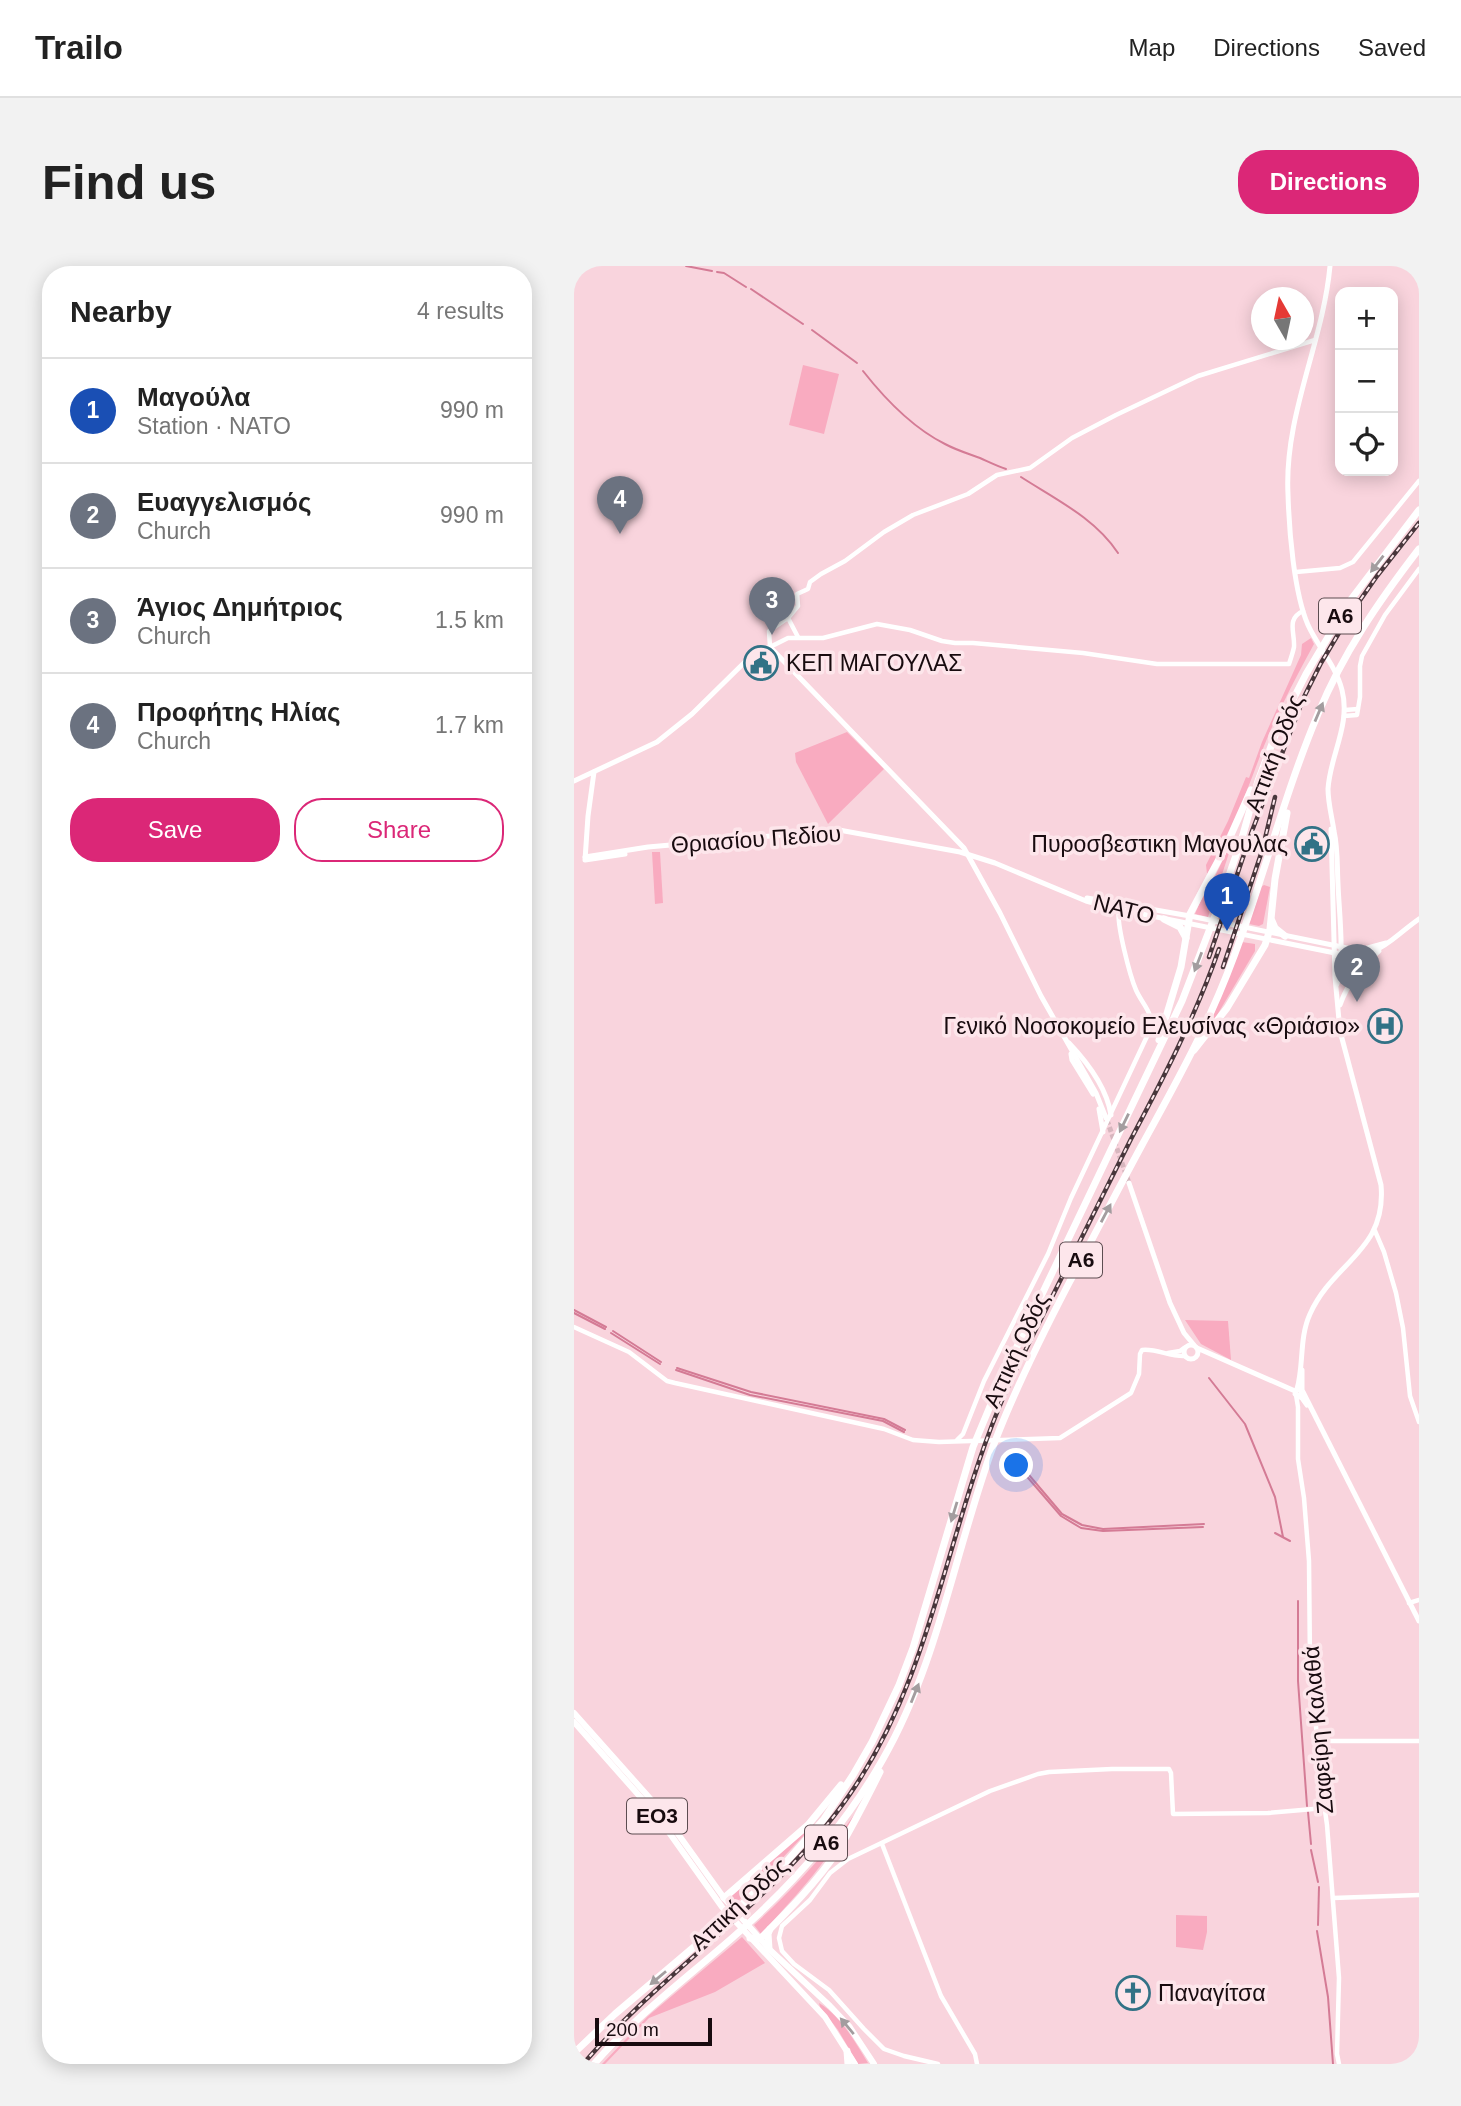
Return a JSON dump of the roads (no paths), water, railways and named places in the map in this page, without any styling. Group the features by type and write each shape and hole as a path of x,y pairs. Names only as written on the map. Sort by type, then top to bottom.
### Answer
{"highway":[{"name":"Αττική Οδός","path":"574,2053 615,2014 729,1918 788,1861 824,1819 884,1720 917,1636 979,1432 1000,1380 1182,1001 1242,838 1258,781 1276,733 1306,674 1362,583 1419,510"},
{"name":"Αττική Οδός","path":"594,2064 651,2008 740,1931 801,1872 838,1829 886,1755 925,1668 993,1447 1018,1384 1211,1012 1231,965 1317,716 1344,659 1381,598 1419,549"},
{"path":"1191,1053 1227,1008 1264,947 1268,936 1281,843 1298,767"},
{"path":"1148,1073 1177,984 1189,920 1251,790 1258,781"},
{"path":"1271,917 1273,926 1285,936"},
{"path":"1164,919 1180,927 1186,938"},
{"path":"750,1938 760,1939 770,1929 809,1887 839,1849 883,1767 886,1755"},
{"path":"724,1898 808,1825 858,1766"},
{"path":"769,1949 770,1929"},
{"path":"847,2051 848,2064"}],"main road":[{"path":"1299,1392 1303,1377 1302,1345 1306,1323 1323,1292 1374,1231 1380,1214 1381,1185 1344,1052 1338,1011 1336,854 1328,788 1345,713 1343,697 1335,672 1304,614 1289,514 1287,475 1298,404 1325,302 1330,266"},
{"path":"574,781 657,743 692,715 752,655 770,647 962,845 1070,1051 1109,1117"},
{"name":"Θριασίου Πεδίου","path":"594,772 585,859 648,850 836,834 960,856 968,855 1082,898"},
{"path":"1332,822 1337,950"},
{"name":"ΝΑΤΟ","path":"1082,898 1189,920 1199,926 1256,938 1285,936 1323,943 1337,950 1364,949 1381,945 1395,937"},
{"name":"ΝΑΤΟ","path":"1082,898 1119,910 1164,919 1201,918 1259,931 1268,936 1365,954 1384,947 1419,919"},
{"path":"1323,943 1331,941 1335,935"},
{"path":"1338,1011 1347,986 1362,967 1384,947"},
{"path":"1063,1037 1086,1062 1108,1103 1116,1106"},
{"path":"1070,1051 1072,1060 1099,1108 1103,1132"},
{"path":"1108,1103 1109,1117"},
{"path":"1129,1183 1170,1303 1184,1333 1196,1347 1197,1356"},
{"path":"1184,1333 1185,1356 1190,1359 1206,1353 1215,1356"},
{"path":"1185,1347 1191,1344 1299,1392 1419,1621"},
{"name":"ΕΟ3","path":"574,1713 663,1813 724,1898 769,1949 841,2018 858,2038 874,2064"},
{"name":"ΕΟ3","path":"574,1722 658,1817 722,1907 810,2000 833,2028 855,2064"},
{"path":"722,1907 724,1898"}],"street":[{"path":"1304,614 1292,625 1294,647 1289,664 1157,664 1083,653 955,643 877,624 824,638 798,637 770,647 769,630 788,618 799,606 797,594 808,589 810,582 914,515 968,494 998,475 1030,468 1081,433 1193,378 1316,339"},
{"path":"1296,572 1333,569 1353,562 1419,481"},
{"path":"1345,713 1358,712 1363,656 1385,615 1419,569"},
{"path":"788,618 798,637"},
{"path":"955,1441 963,1434 984,1381 1048,1254 1071,1198 1152,1025 1136,990 1118,921 1119,910"},
{"path":"1374,1231 1384,1252 1396,1293 1403,1328 1411,1401 1419,1422"},
{"path":"574,1327 629,1352 667,1381 884,1429 913,1440 1060,1438 1131,1394 1138,1377 1142,1350 1185,1356"},
{"path":"1163,1353 1180,1351 1185,1347"},
{"name":"Ζαφείρη Καλαθά","path":"1299,1392 1298,1459 1309,1561 1309,1646 1339,1978 1339,2064"},
{"path":"1298,1408 1309,1407"},
{"path":"1409,1603 1419,1600"},
{"path":"1317,1741 1419,1741"},
{"path":"939,2064 884,2049 829,1990 786,1957 780,1945 782,1926 810,1900 830,1873 848,1859 990,1791 1049,1772 1169,1769 1173,1814 1257,1813 1325,1808"},
{"path":"881,1844 941,1996 975,2054 977,2064"},
{"path":"1333,1898 1419,1895"}],"waterway":[{"path":"686,266 712,271"},
{"path":"717,272 724,273 746,287"},
{"path":"751,289 803,324"},
{"path":"812,330 857,363"},
{"path":"863,371 890,402 922,430 949,446 1006,469"},
{"path":"1021,477 1086,519 1118,553"},
{"path":"574,1310 606,1327"},
{"path":"574,1313 605,1329"},
{"path":"613,1331 661,1362"},
{"path":"611,1333 660,1364"},
{"path":"677,1368 751,1392 884,1419 905,1430"},
{"path":"676,1370 750,1395 883,1421 904,1432"},
{"path":"1209,1378 1245,1424 1275,1497 1283,1537"},
{"path":"1014,1463 1029,1475 1062,1514 1082,1525 1103,1529 1204,1524"},
{"path":"1013,1465 1023,1472 1061,1516 1081,1528 1103,1531 1203,1527"},
{"path":"1275,1533 1290,1541"},
{"path":"1298,1601 1298,1681 1307,1806"},
{"path":"1308,1812 1311,1844"},
{"path":"1311,1850 1318,1882"},
{"path":"1318,1925 1319,1887"},
{"path":"1317,1931 1328,1997 1333,2064"}],"tunnel":[{"path":"1107,1120 1129,1183"}],"railway":[{"path":"1209,957 1252,831 1304,697 1349,616 1419,523"},
{"path":"1223,967 1262,851 1275,797"},
{"path":"583,2064 649,1996 789,1867 821,1832 850,1794 877,1749 900,1702 918,1655 980,1459 1003,1398 1179,1045 1219,949"}],"place":[{"name":"Προφήτης Ηλίας","path":"620,534"},
{"name":"Άγιος Δημήτριος","path":"772,635"},
{"name":"ΚΕΠ ΜΑΓΟΥΛΑΣ","path":"761,663"},
{"name":"Πυροσβεστικη Μαγουλας","path":"1312,844"},
{"name":"Μαγούλα","path":"1227,931"},
{"name":"Ευαγγελισμός","path":"1357,1002"},
{"name":"Γενικό Νοσοκομείο Ελευσίνας «Θριάσιο»","path":"1385,1026"},
{"name":"Παναγίτσα","path":"1133,1993"}]}
